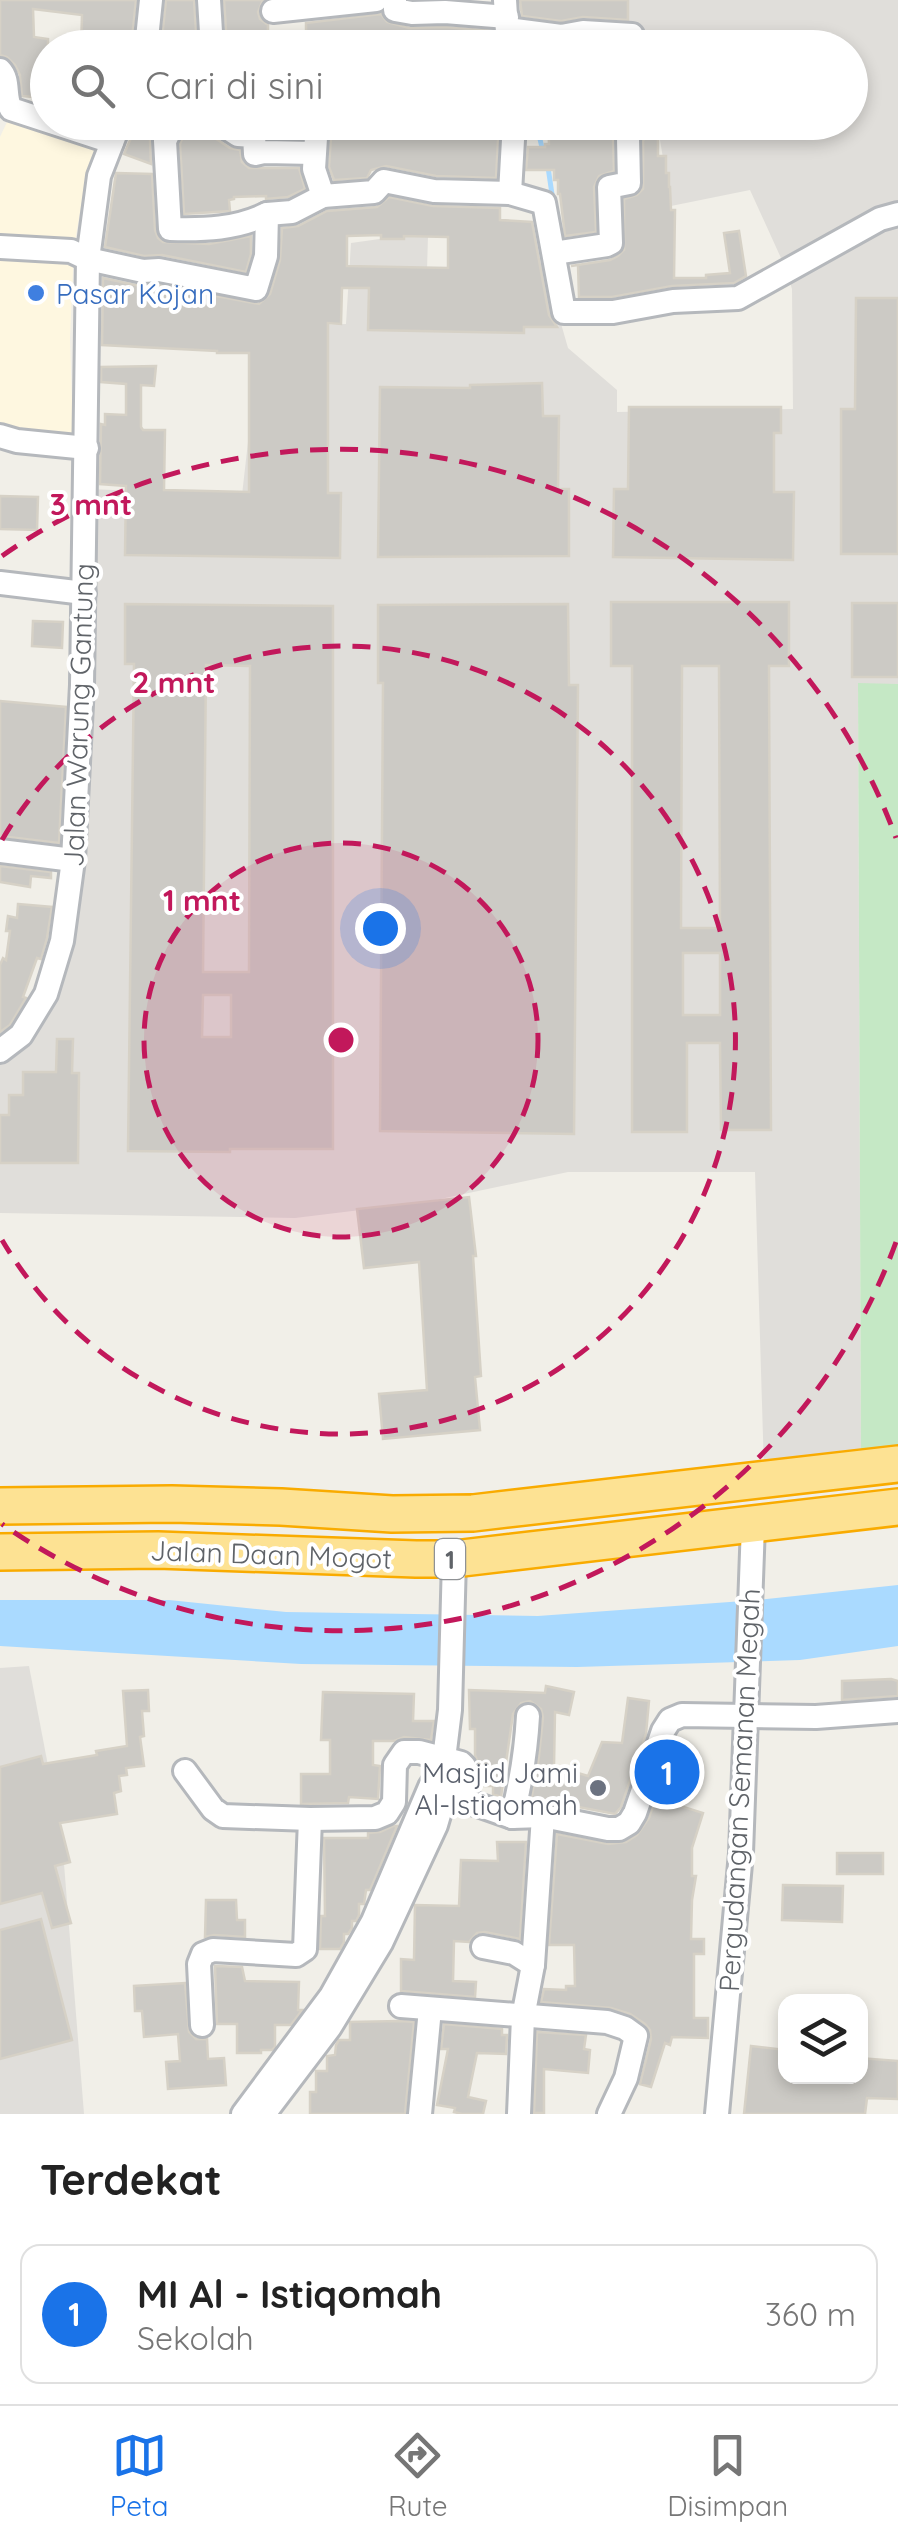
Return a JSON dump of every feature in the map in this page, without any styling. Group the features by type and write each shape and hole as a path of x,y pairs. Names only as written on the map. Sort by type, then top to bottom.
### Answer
{"highway":[{"name":"Jalan Daan Mogot","path":"0,1506 229,1506 420,1515 513,1510 898,1464"},
{"path":"228,1551 244,1538 247,1528 245,1518 229,1506"},
{"name":"Jalan Daan Mogot","path":"0,1552 319,1554 416,1560 454,1575 752,1536 898,1507"},
{"path":"319,1554 302,1542 300,1532 302,1521 320,1510"}],"street":[{"path":"148,30 151,0"},
{"path":"209,0 211,30"},
{"path":"273,10 376,0"},
{"path":"395,0 395,10 445,12 536,30"},
{"path":"631,9 632,30"},
{"path":"0,70 6,76 11,109 30,113"},
{"name":"Jalan Warung Gantung","path":"0,1051 21,1035 46,994 62,941 73,860 82,686 88,259 99,176 113,140"},
{"path":"165,140 170,228 207,230 247,224 267,214 292,212 323,196 374,192 384,180 434,191 510,193 544,203 571,313 738,298 880,219 898,214"},
{"path":"254,140 255,154 314,153"},
{"path":"315,140 314,169 323,196"},
{"path":"510,193 513,140"},
{"path":"559,252 611,243 610,188 629,183 628,140"},
{"path":"0,246 71,251 88,259 143,271 159,270 256,289 266,256 267,214"},
{"path":"159,270 162,242"},
{"path":"0,436 87,448"},
{"path":"0,583 84,593"},
{"path":"0,851 73,860"},
{"name":"Pergudangan Semanan Megah","path":"717,2114 742,1853 741,1710 752,1536"},
{"path":"243,2114 330,2027 373,1939 436,1826 446,1791 444,1762 450,1710 454,1575"},
{"path":"185,1772 223,1816 375,1818 388,1814 394,1802 394,1765 404,1752 411,1752 464,1766 464,1800 512,1817 544,1816 620,1829 635,1814 662,1732 670,1720 682,1715 741,1710 816,1717 898,1711"},
{"path":"512,1817 520,1792 528,1716"},
{"path":"520,2114 523,2017 532,1965 544,1816"},
{"path":"202,2025 202,1954 213,1950 296,1955 305,1948 310,1820"},
{"path":"482,1948 514,1953 532,1965"},
{"path":"401,2006 607,2022 625,2028 636,2036 626,2078 609,2114"},
{"path":"420,2114 430,2008"},
{"path":"264,2114 298,2056"}],"shaded area":[{"path":"625,0 898,0 898,684 858,684 861,1456 764,1470 755,1172 568,1172 426,1202 295,1218 0,1213 0,1056 62,959 87,489 242,495 261,327 346,324 351,243 401,236 428,236 427,270 544,264 568,348 617,390 617,412 793,409 792,289 750,190 671,206 660,140 868,140 868,30 628,30"},
{"name":"Pasar Kojan","path":"7,122 30,126 30,140 75,140 95,148 74,247 70,339 73,434 0,425 0,137"},
{"path":"29,1666 62,1839 84,2114 0,2114 0,1668"}],"green space":[{"path":"858,683 898,684 898,1451 861,1456"}],"water":[{"path":"898,1585 898,1646 800,1660 577,1667 301,1664 0,1646 0,1600 169,1600 286,1612 538,1616"}],"building":[{"path":"0,0 136,0 133,30 82,30 82,15 33,9 30,97 22,96 15,65 0,55"},
{"path":"166,0 194,0 196,30 163,30"},
{"path":"224,0 263,0 258,12 268,30 226,30"},
{"path":"520,0 628,0 628,20 583,17 561,21 522,16"},
{"path":"381,14 387,22 409,28 480,30 306,30 306,23"},
{"path":"130,140 150,140 151,164 124,154"},
{"path":"182,140 218,140 240,150 242,162 249,168 299,168 305,189 288,197 234,197 229,200 230,211 184,214"},
{"path":"331,140 498,140 496,178 436,176 386,166 371,170 367,178 334,180 329,167"},
{"path":"549,140 613,140 614,171 599,176 594,187 596,232 565,236 554,170 526,170 528,147 549,144"},
{"path":"658,140 658,156 666,156 671,210 675,210 674,278 730,273 724,233 739,231 746,276 734,283 579,297 578,265 571,266 610,260 624,250 624,199 643,189 643,141"},
{"path":"116,173 152,174 155,230 163,242 209,244 251,236 246,272 105,247"},
{"path":"389,197 433,206 500,208 500,220 532,222 549,315 557,327 524,327 524,333 368,330 369,288 342,288 341,324 328,323 328,493 341,493 340,558 125,555 126,486 100,484 101,424 105,425 105,414 126,415 126,384 101,382 101,367 156,366 154,386 141,385 141,427 165,430 164,490 249,492 249,353 102,345 103,278 259,304 270,294 280,260 282,228 298,226 327,211 377,207","holes":["381,235 381,239 448,237 448,268 347,266 347,236"]},
{"path":"856,298 898,298 898,554 841,554 841,409 855,409"},
{"path":"542,383 543,416 559,416 558,489 569,489 569,556 378,557 380,387 470,388"},
{"path":"629,407 781,407 781,433 774,433 774,492 794,492 793,560 613,557 614,489 628,489"},
{"path":"0,496 38,497 37,530 0,529"},
{"path":"611,602 789,602 789,666 769,666 771,1130 721,1130 720,1043 687,1043 687,1132 632,1132 632,666 611,666","holes":["682,666 719,666 720,928 681,928","683,953 720,953 720,1015 683,1015"]},
{"path":"852,603 898,603 898,677 852,677"},
{"path":"125,604 333,606 333,1149 128,1151 134,664 125,664","holes":["206,665 250,666 249,972 203,972","203,995 231,995 231,1037 202,1037"]},
{"path":"568,604 569,685 578,685 574,1134 380,1131 383,683 378,683 378,605"},
{"path":"33,621 63,622 62,648 32,646"},
{"path":"0,701 66,707 59,843 0,836"},
{"path":"0,866 51,872 51,878 31,876 30,887 0,882"},
{"path":"18,904 52,907 41,959 37,958 23,997 26,998 10,1025 0,1032 0,965 3,958 6,960 8,916 17,918"},
{"path":"57,1039 73,1039 72,1073 79,1073 78,1163 0,1163 0,1115 9,1115 9,1095 23,1095 23,1072 56,1072"},
{"path":"469,1197 476,1256 481,1376 475,1377 480,1430 383,1439 379,1394 427,1390 419,1262 364,1268 357,1209"},
{"path":"842,1681 898,1681 898,1696 842,1700"},
{"path":"546,1686 574,1692 569,1715 555,1712 554,1766 588,1776 602,1742 622,1743 628,1698 649,1701 646,1734 621,1807 615,1814 531,1801 543,1717 541,1709 530,1701 521,1703 513,1714 501,1797 493,1794 493,1786 478,1786 469,1690 545,1693"},
{"path":"148,1690 149,1711 142,1711 144,1736 140,1737 144,1766 126,1768 127,1775 119,1776 121,1791 114,1793 117,1814 60,1823 70,1862 55,1866 71,1923 52,1928 42,1893 0,1904 0,1767 41,1756 43,1764 127,1746 123,1691"},
{"path":"323,1692 414,1694 413,1721 434,1721 431,1740 404,1737 373,1741 373,1765 380,1766 378,1799 349,1797 348,1803 301,1804 301,1774 330,1774 330,1740 321,1740"},
{"path":"675,1742 691,1747 674,1804 703,1813 692,1848 692,1876 696,1876 691,1939 704,1939 704,1954 694,1954 694,2018 708,2018 708,2038 672,2037 670,2045 665,2043 651,2087 640,2084 651,2039 645,2024 611,2008 541,2002 544,1989 566,1990 566,1986 575,1986 574,1945 549,1945 557,1834 608,1844 626,1842 637,1835 649,1818"},
{"path":"397,1826 370,1890 366,1890 364,1904 359,1904 359,1915 352,1921 348,1934 344,1934 340,1949 320,1949 321,1916 325,1916 324,1838 368,1838 368,1833"},
{"path":"497,1842 526,1842 520,1939 485,1932 477,1933 469,1942 454,1941 453,1981 476,1982 475,1997 401,1991 401,1959 414,1960 415,1905 459,1906 461,1860 498,1861"},
{"path":"837,1853 883,1853 883,1874 837,1874"},
{"path":"783,1885 843,1886 842,1922 782,1920"},
{"path":"206,1900 236,1900 237,1920 245,1920 245,1937 205,1937"},
{"path":"41,1919 72,2040 0,2059 0,1930"},
{"path":"215,1966 242,1967 245,1981 299,1982 298,2010 302,2010 291,2025 275,2025 272,2050 237,2053 237,2024 217,2024"},
{"path":"185,1983 189,2032 196,2039 207,2039 208,2059 224,2058 226,2085 168,2089 166,2062 180,2061 178,2034 144,2037 142,2011 135,2011 134,1986"},
{"path":"350,2022 414,2022 405,2114 310,2114 310,2092 316,2092 316,2071 327,2071 327,2056 335,2055 339,2040 350,2040"},
{"path":"444,2024 502,2029 502,2035 507,2035 506,2054 477,2053 468,2097 486,2101 483,2114 462,2114 454,2112 455,2108 437,2105 448,2049 441,2049"},
{"path":"537,2032 586,2035 584,2049 590,2050 588,2073 544,2069 544,2113 534,2113"},
{"path":"751,2046 778,2049 778,2084 868,2084 868,2059 898,2061 898,2099 867,2098 865,2114 744,2114"}],"waterway":[{"path":"540,140 543,152"},
{"path":"548,167 553,201"}],"place":[{"name":"Pasar Kojan","path":"36,293"},
{"name":"MI Al - Istiqomah","path":"667,1772"},
{"name":"Masjid Jami Al-Istiqomah","path":"598,1788"}]}
